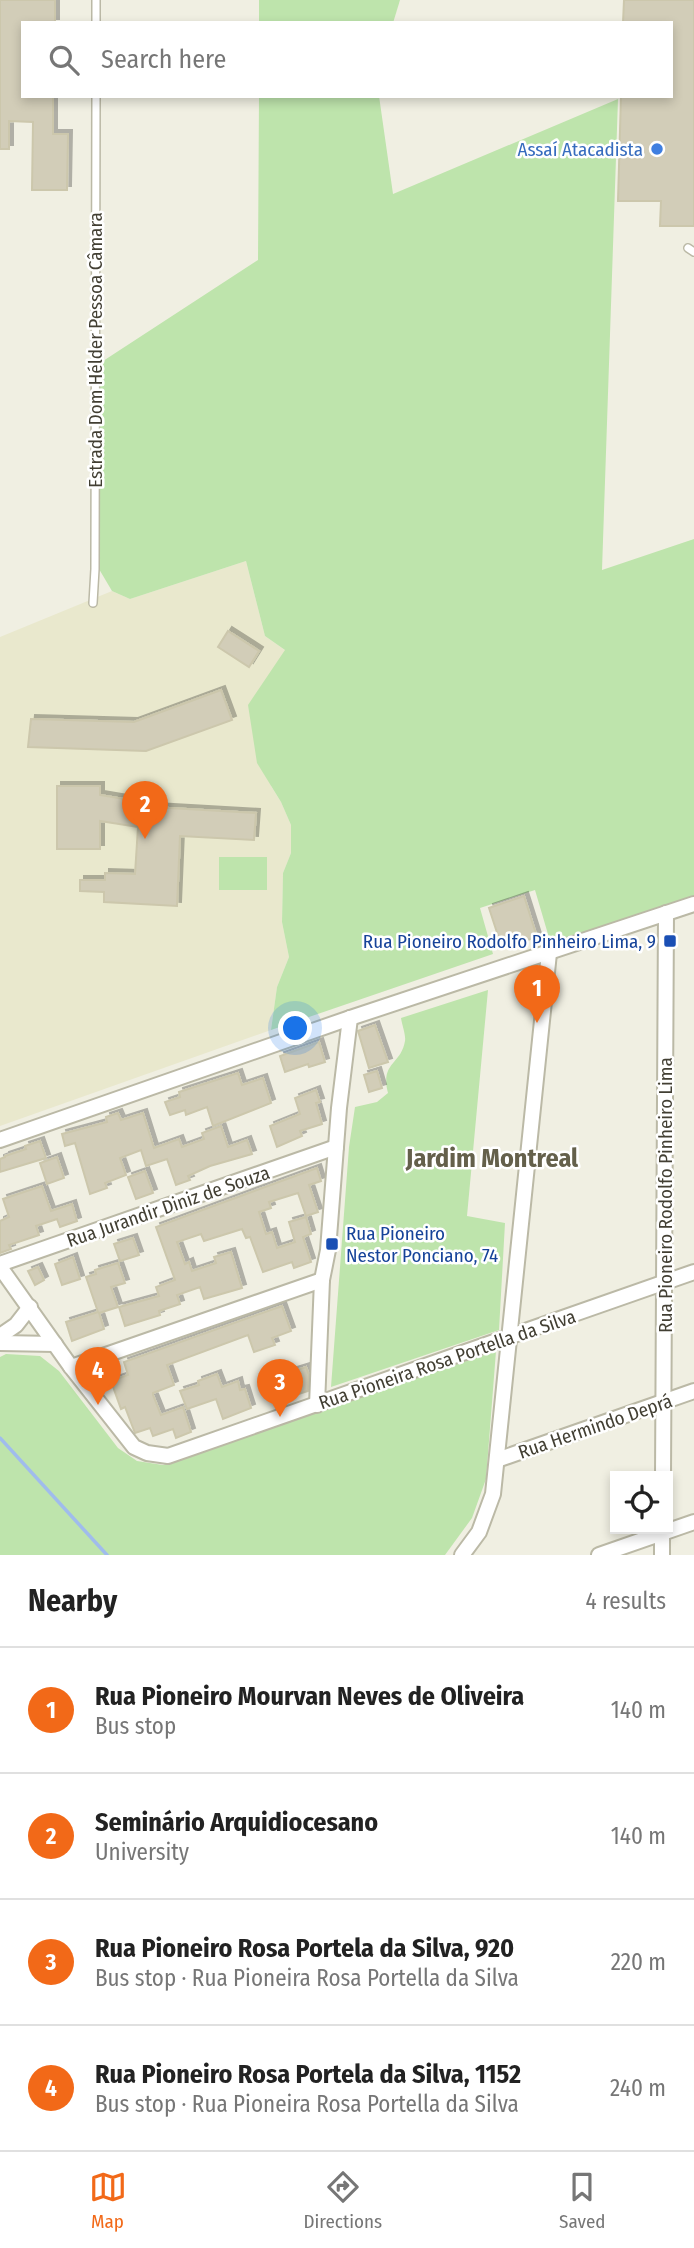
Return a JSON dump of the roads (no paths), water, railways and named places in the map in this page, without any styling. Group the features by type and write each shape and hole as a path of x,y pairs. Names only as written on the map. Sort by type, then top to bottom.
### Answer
{"street":[{"path":"0,1140 350,1018 694,904"},
{"name":"Rua Pioneiro Rodolfo Pinheiro Lima","path":"663,1471 667,914"},
{"path":"462,1555 479,1532 493,1494 549,953"},
{"path":"317,1405 322,1280 328,1250 350,1018"},
{"name":"Rua Jurandir Diniz de Souza","path":"0,1266 336,1147"},
{"name":"Rua Pioneira Rosa Portella da Silva","path":"0,1266 71,1367 134,1447 147,1453 168,1456 694,1272"},
{"path":"71,1367 322,1280"},
{"path":"0,1336 16,1325 30,1307"},
{"path":"0,1343 55,1344"},
{"name":"Rua Hermindo Deprá","path":"496,1460 694,1391"},
{"path":"673,1528 694,1522"},
{"path":"598,1555 654,1534"},
{"path":"662,1534 662,1555"}],"lane":[{"path":"96,0 96,21"},
{"name":"Estrada Dom Hélder Pessoa Câmara","path":"93,603 96,98"}],"waterway":[{"path":"0,1438 107,1555"}],"place":[{"name":"Assaí Atacadista","path":"657,149"},
{"name":"Seminário Arquidiocesano","path":"145,839"},
{"name":"Rua Pioneiro Rodolfo Pinheiro Lima, 9","path":"670,941"},
{"name":"Rua Pioneiro Mourvan Neves de Oliveira","path":"537,1023"},
{"name":"Rua Pioneiro Nestor Ponciano, 74","path":"332,1244"},
{"name":"Rua Pioneiro Rosa Portela da Silva, 1152","path":"98,1405"},
{"name":"Rua Pioneiro Rosa Portela da Silva, 920","path":"280,1417"}],"district":[{"name":"Jardim Montreal","path":"492,1158"}]}
